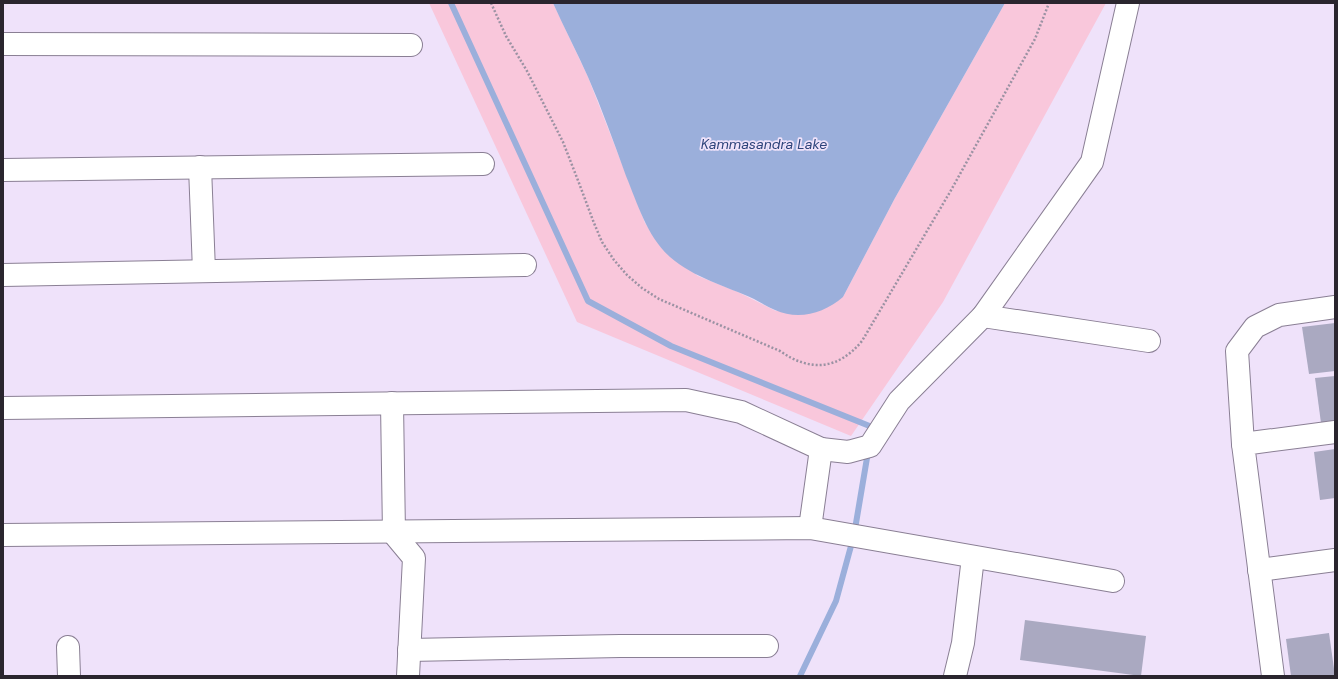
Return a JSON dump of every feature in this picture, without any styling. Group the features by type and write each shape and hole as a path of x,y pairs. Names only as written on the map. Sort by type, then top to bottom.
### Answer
{"street":[{"path":"3,408 686,400 741,412 821,449 848,452 870,446 899,401 983,316 1092,162 1128,3"},
{"path":"3,44 411,45"},
{"path":"3,170 483,164"},
{"path":"200,167 204,271"},
{"path":"3,275 525,265"},
{"path":"1273,676 1242,444 1237,351 1256,327 1279,315 1335,307"},
{"path":"983,316 1149,341"},
{"path":"392,403 394,534 414,558 408,676"},
{"path":"1242,444 1335,432"},
{"path":"810,528 821,449"},
{"path":"3,536 810,528 1113,581"},
{"path":"956,676 963,643 973,557"},
{"path":"1259,570 1335,560"},
{"path":"410,650 612,646 767,646"},
{"path":"68,647 68,676"}],"path":[{"path":"491,3 506,36 527,70 546,106 563,142 602,242 618,265 642,288 658,299 780,351 799,363 821,365 832,363 844,358 862,341 950,192 1008,88 1035,39 1049,3"}],"shaded area":[{"path":"429,3 553,3 588,77 645,223 661,247 698,276 738,292 776,311 843,297 895,198 1005,3 1106,3 943,302 851,436 577,322"}],"water":[{"name":"Kammasandra Lake","path":"553,3 1005,3 895,198 843,297 836,303 811,314 793,315 775,310 754,299 689,271 670,257 655,240 639,209 608,126 584,68"}],"building":[{"path":"1335,323 1335,371 1309,374 1302,327"},
{"path":"1335,376 1335,421 1321,423 1315,378"},
{"path":"1335,449 1335,498 1320,500 1314,452"},
{"path":"1025,620 1146,636 1141,676 1020,660"},
{"path":"1329,633 1335,676 1291,676 1286,639"}],"waterway":[{"path":"451,3 588,301 671,346 872,427 871,433"},
{"path":"800,676 836,601 854,535 868,452"}]}
